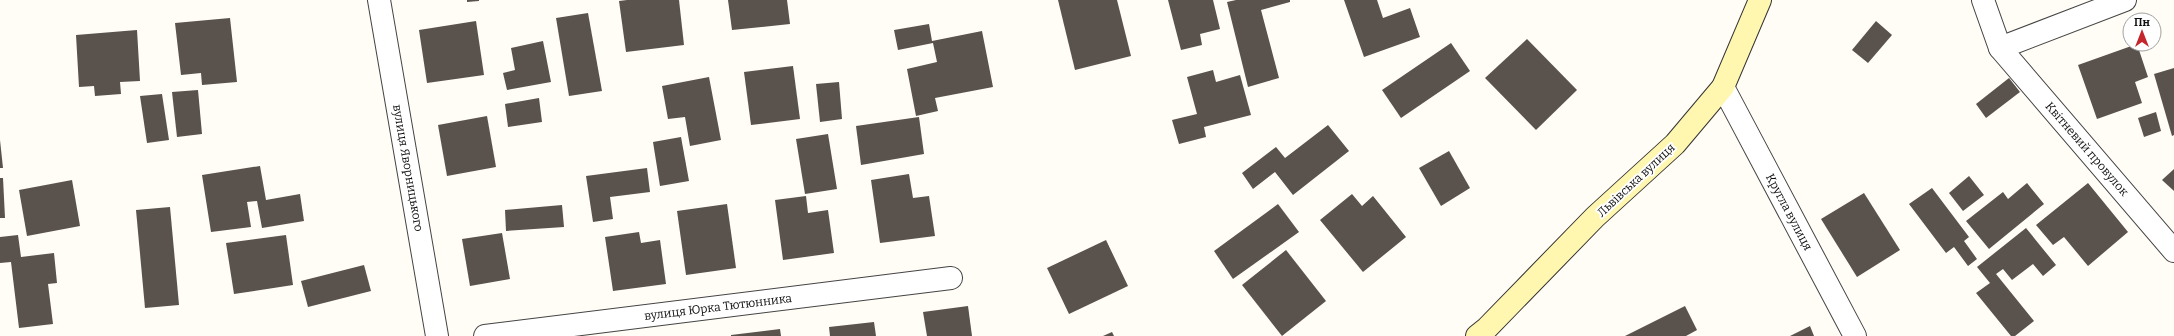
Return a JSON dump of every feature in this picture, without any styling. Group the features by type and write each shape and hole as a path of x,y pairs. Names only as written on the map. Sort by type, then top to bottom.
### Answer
{"main road":[{"name":"Львівська вулиця","path":"1477,336 1487,328 1595,217 1675,144 1723,87 1760,0"}],"street":[{"name":"вулиця Яворницького","path":"379,0 437,336"},
{"path":"1983,0 2000,48 2125,0"},
{"name":"Квітневий провулок","path":"2000,48 2174,251"},
{"name":"Кругла вулиця","path":"1723,87 1855,336"},
{"name":"вулиця Юрка Тютюнника","path":"485,336 951,278"}],"building":[{"path":"467,0 479,0 479,1 467,2"},
{"path":"679,0 684,45 626,52 619,1"},
{"path":"728,0 787,0 790,24 732,30"},
{"path":"1058,0 1117,0 1131,56 1075,70"},
{"path":"1168,0 1213,0 1220,29 1200,34 1202,45 1181,50"},
{"path":"1236,0 1290,0 1290,2 1261,10 1279,78 1248,87 1227,2"},
{"path":"1344,0 1377,0 1383,18 1410,8 1420,37 1364,57"},
{"path":"588,13 602,91 569,96 556,18"},
{"path":"230,18 237,82 202,85 201,73 181,75 175,23"},
{"path":"476,21 484,75 427,83 419,30"},
{"path":"1876,21 1892,35 1868,63 1852,50"},
{"path":"929,24 932,41 982,31 993,87 935,98 938,111 916,116 907,69 937,62 933,43 898,50 894,30"},
{"path":"137,30 140,81 120,82 121,94 95,96 94,86 79,87 76,35"},
{"path":"1527,39 1577,90 1536,130 1485,78"},
{"path":"543,41 551,82 507,90 503,73 515,70 511,48"},
{"path":"1451,43 1470,71 1401,118 1382,90"},
{"path":"2122,49 2122,52 2140,52 2148,77 2135,82 2142,103 2097,119 2078,65"},
{"path":"793,66 800,119 751,125 744,72"},
{"path":"2174,68 2174,135 2172,136 2154,74"},
{"path":"1213,70 1216,82 1240,75 1251,115 1204,127 1206,137 1179,144 1172,120 1197,114 1187,77"},
{"path":"709,77 721,140 690,146 685,117 668,119 662,86"},
{"path":"2009,78 2020,92 1986,118 1976,104"},
{"path":"839,82 842,119 820,122 816,84"},
{"path":"198,90 202,134 177,137 172,92"},
{"path":"162,94 169,140 147,143 140,96"},
{"path":"539,98 542,122 508,127 505,104"},
{"path":"2156,112 2161,131 2144,137 2138,118"},
{"path":"487,116 496,167 447,176 438,125"},
{"path":"919,117 924,154 861,165 856,126"},
{"path":"1328,125 1349,151 1293,195 1275,172 1253,189 1242,173 1276,147 1285,158"},
{"path":"828,134 837,189 805,194 796,139"},
{"path":"681,137 689,181 660,186 653,142"},
{"path":"0,140 3,168 0,168"},
{"path":"1449,151 1470,188 1441,206 1419,168"},
{"path":"260,166 266,200 300,194 304,221 262,228 257,201 247,202 251,227 211,232 202,175"},
{"path":"647,168 650,192 610,197 613,219 593,222 586,176"},
{"path":"2174,169 2174,191 2162,180"},
{"path":"909,174 913,198 929,196 935,236 880,243 871,180"},
{"path":"1969,176 1984,195 1963,211 1949,193"},
{"path":"0,178 3,178 5,218 0,218"},
{"path":"72,180 80,226 27,236 19,190"},
{"path":"2027,183 2044,204 1989,249 1966,221 2003,192 2008,199"},
{"path":"2088,183 2128,232 2088,266 2064,237 2053,245 2036,225"},
{"path":"1932,188 1969,237 1964,241 1977,259 1968,266 1954,247 1946,253 1909,204"},
{"path":"1864,193 1900,250 1857,277 1821,219"},
{"path":"1352,194 1362,206 1373,196 1406,237 1363,272 1320,220"},
{"path":"806,196 808,213 828,210 834,253 783,260 775,200"},
{"path":"727,204 736,268 686,275 677,211"},
{"path":"1278,204 1299,232 1233,279 1214,251"},
{"path":"562,205 564,227 506,231 505,210"},
{"path":"170,207 179,305 145,308 136,210"},
{"path":"2026,228 2056,265 2043,276 2033,264 2012,280 2003,269 1996,274 2034,321 2015,336 2011,336 1976,293 1990,283 1977,267"},
{"path":"639,232 641,243 660,240 666,284 613,291 605,237"},
{"path":"502,233 510,279 470,286 462,239"},
{"path":"18,235 21,257 54,253 57,283 48,284 53,324 19,328 11,262 0,263 0,237"},
{"path":"286,235 293,285 234,294 226,243"},
{"path":"1106,240 1128,286 1069,314 1047,268"},
{"path":"1286,250 1326,301 1282,336 1242,285"},
{"path":"364,265 371,291 308,307 301,281"},
{"path":"968,306 972,336 927,336 923,312"},
{"path":"1685,306 1697,330 1686,336 1625,336"},
{"path":"874,322 876,336 830,336 829,327"},
{"path":"1810,326 1814,336 1790,336"},
{"path":"780,329 781,336 731,336 731,335"},
{"path":"1112,332 1114,336 1103,336"}]}
